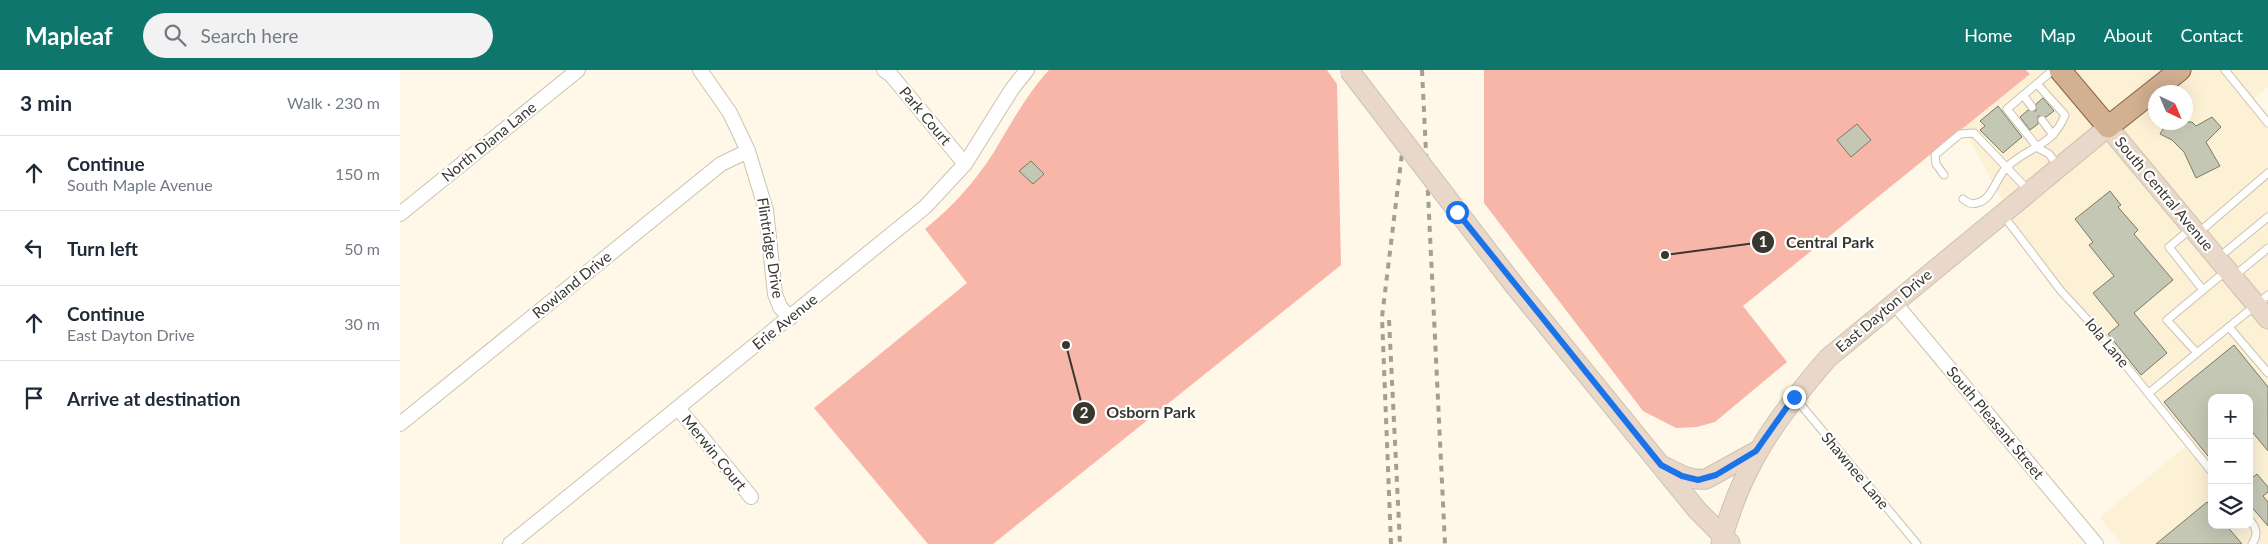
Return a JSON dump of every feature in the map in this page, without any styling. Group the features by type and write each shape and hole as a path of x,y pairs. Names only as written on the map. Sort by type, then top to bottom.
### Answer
{"main road":[{"name":"South Central Avenue","path":"2060,70 2108,127"},
{"path":"2108,127 2180,70"}],"street":[{"name":"North Diana Lane","path":"400,214 578,70"},
{"name":"Flintridge Drive","path":"700,70 730,113 748,151 766,210 774,294 780,307 790,318"},
{"name":"Park Court","path":"884,70 965,164"},
{"name":"Erie Avenue","path":"516,542 926,207 965,164 1012,89 1027,70"},
{"path":"1349,70 1514,285 1697,510 1725,541"},
{"name":"East Dayton Drive","path":"1725,541 1737,496 1756,451 1794,397 1828,358 2108,127"},
{"name":"South Central Avenue","path":"2108,127 2226,268 2264,306"},
{"name":"Rowland Drive","path":"400,424 721,164 748,151"},
{"name":"South Pleasant Street","path":"1894,302 2096,544"},
{"name":"Merwin Court","path":"678,408 750,497"},
{"path":"1661,465 1682,476 1698,480 1716,475 1756,451"}],"lane":[{"path":"2053,70 2007,109 2038,148 2049,154 2059,168"},
{"path":"2225,70 2268,123"},
{"path":"1963,199 1977,204 1985,199 2006,168 2038,148 2060,129 2065,115 2037,84"},
{"path":"2023,95 2032,107"},
{"path":"2042,120 2053,135"},
{"path":"1944,175 1936,164 1936,155 1960,134 1974,133 2030,192"},
{"path":"2203,290 2169,247 2194,231 2268,173"},
{"name":"Iola Lane","path":"2002,213 2060,291 2097,330 2208,467"},
{"path":"2197,352 2167,320 2226,268 2268,217"},
{"path":"2226,268 2268,248"},
{"path":"2149,393 2229,327 2264,306"},
{"path":"2229,327 2268,373"},
{"name":"Shawnee Lane","path":"1794,397 1917,544"},
{"path":"2252,544 2257,534 2253,524"}],"shaded area":[{"path":"1049,70 1327,70 1337,84 1341,265 993,544 928,544 814,408 967,283 925,229 954,203 979,174 1026,100"},
{"path":"1484,70 2026,70 2030,74 1743,306 1787,362 1715,422 1697,427 1676,428 1643,411 1484,203"},
{"path":"2034,70 2268,70 2268,87 2247,104 2268,129 2268,544 2121,544 2100,517 2185,447 2016,225 1963,128"}],"building":[{"path":"2043,98 2054,111 2046,117 2038,116 2038,124 2030,130 2020,117 2028,110 2036,111 2036,104"},
{"path":"1998,106 2022,137 2003,153 1980,130 1985,126 1980,121"},
{"path":"2212,117 2221,127 2206,142 2220,166 2196,178 2184,152 2172,140 2160,134 2162,130 2193,130 2193,123 2196,126"},
{"path":"1857,124 1871,140 1851,157 1837,140"},
{"path":"1031,161 1044,174 1033,184 1019,171"},
{"path":"2110,191 2121,205 2118,207 2138,230 2134,234 2173,280 2134,313 2167,353 2141,375 2108,334 2119,325 2093,293 2114,276 2089,245 2093,242 2075,219"},
{"path":"2234,345 2268,387 2268,451 2253,433 2253,394 2208,394 2208,456 2164,402"},
{"path":"2257,474 2268,487 2268,492 2263,496 2268,502 2268,526 2253,509 2253,477"},
{"path":"2207,502 2208,529 2229,529 2242,544 2156,544"}],"railway":[{"path":"1422,70 1445,544"},
{"path":"1391,544 1382,317 1402,153"},
{"path":"1389,320 1400,544"}],"place":[{"name":"Central Park","path":"1665,255"},
{"name":"Osborn Park","path":"1066,345"}],"route":[{"path":"1457,212 1661,465 1682,476 1698,480 1716,475 1756,451 1794,397"}]}
